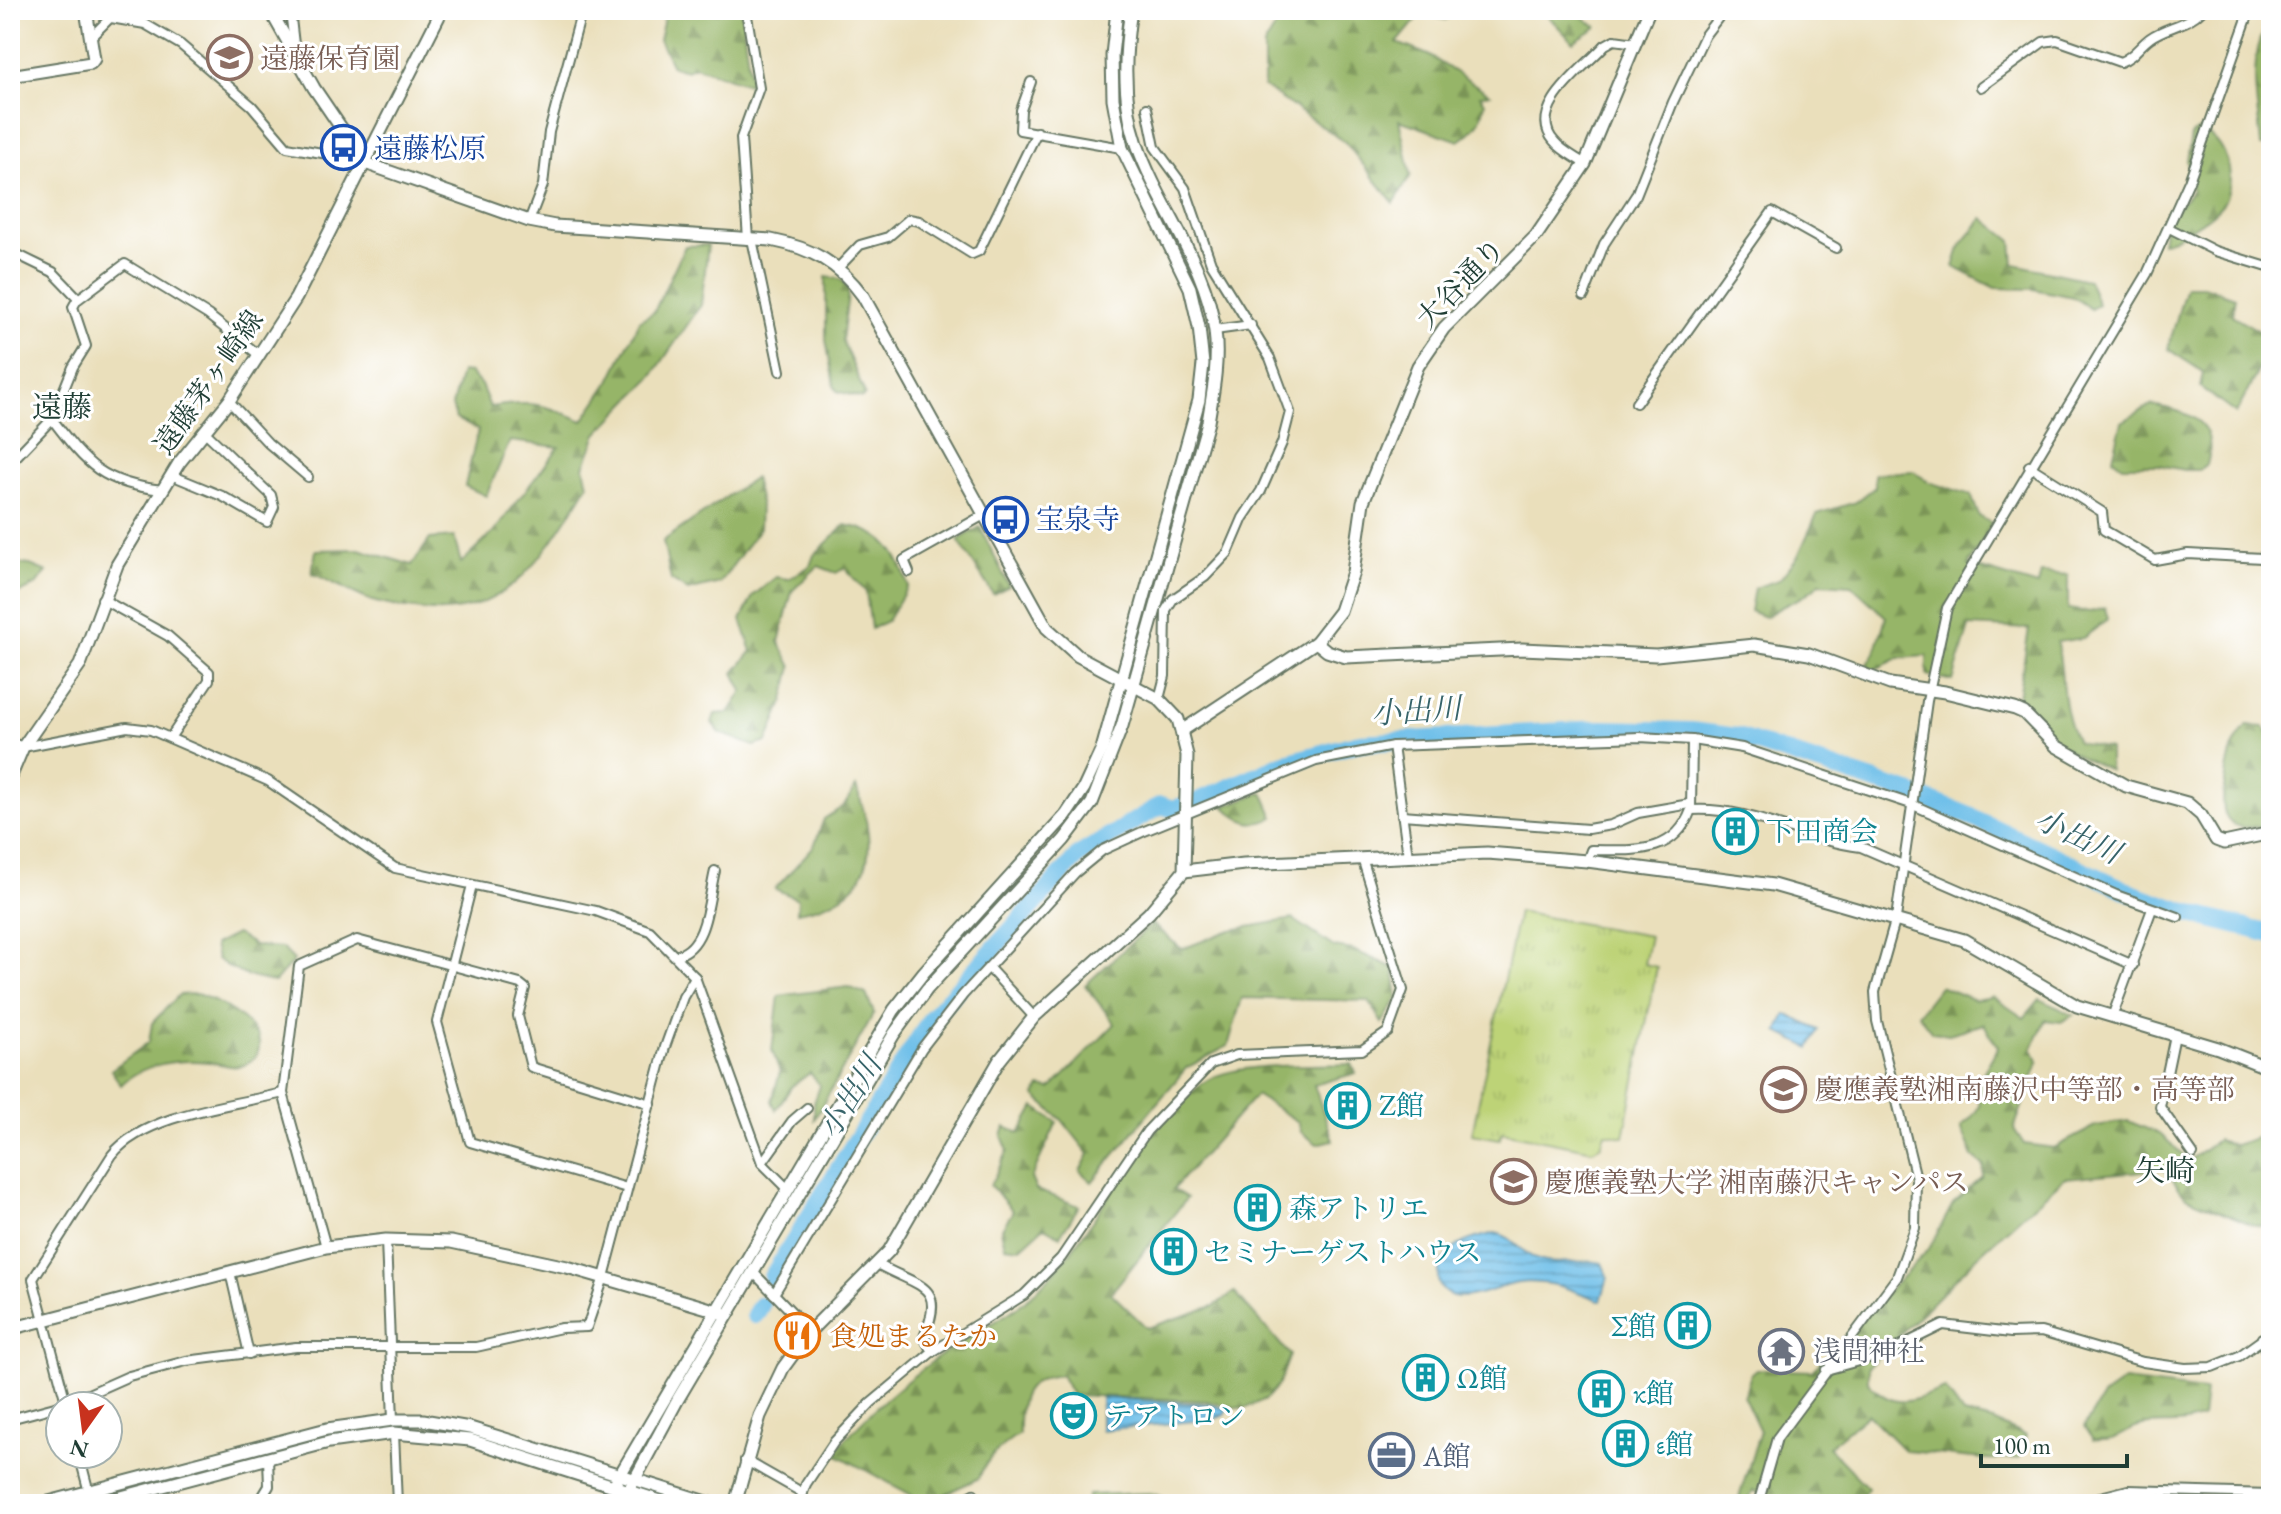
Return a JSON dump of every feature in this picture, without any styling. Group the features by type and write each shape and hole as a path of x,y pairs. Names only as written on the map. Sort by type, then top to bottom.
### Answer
{"street":[{"path":"10,76 91,63 94,59 86,10"},
{"path":"91,37 118,10"},
{"path":"270,10 295,56 365,162"},
{"path":"290,10 295,56"},
{"name":"遠藤茅ヶ崎線","path":"10,778 23,747 80,665 117,565 171,475 229,401 323,250 442,10"},
{"path":"529,221 543,185 549,132 582,10"},
{"path":"746,10 759,88 741,138 750,239 780,371"},
{"path":"614,1485 894,1010 924,972 1066,815 1102,749 1190,436 1203,364 1196,308 1184,271 1122,148 1113,99 1112,55 1117,10"},
{"path":"629,1490 894,1034 927,989 1064,840 1092,803 1133,686 1208,422 1216,376 1215,330 1203,284 1149,172 1129,119 1125,80 1131,10"},
{"name":"大谷通り","path":"1183,730 1316,642 1340,611 1350,587 1363,502 1418,366 1444,328 1536,236 1585,164 1649,10"},
{"path":"1981,87 2043,42 2057,40 2120,62 2130,58 2149,38 2184,24 2202,10"},
{"path":"1758,1504 1777,1438 1897,1277 1915,1228 1916,1178 1875,1006 1879,973 1896,918 1929,691 1942,625 1952,598 2029,466 2132,303 2189,181 2250,10"},
{"path":"111,18 145,24 181,45 252,106 287,147 365,162 529,221 555,226 750,239 805,248 839,267 863,296 1047,628 1078,656 1159,699 1183,730 1187,755 1184,871 1149,913 1034,1017 999,1061 879,1265 810,1331 771,1391 745,1460 735,1504"},
{"path":"1584,296 1604,244 1636,195 1673,102 1705,35 1718,18"},
{"path":"1585,164 1551,138 1546,118 1549,108 1559,91 1605,45 1614,40 1636,43"},
{"path":"1031,82 1021,110 1020,130 1122,148"},
{"path":"1147,108 1155,147 1185,188 1211,263 1270,358 1290,412 1287,428 1261,491 1243,518 1228,553 1205,577 1173,599 1166,610 1165,676 1159,699"},
{"path":"839,267 860,245 888,237 909,219 919,221 972,254 979,251 1037,132"},
{"path":"1636,403 1772,212 1836,248"},
{"path":"2169,228 2215,251 2271,268"},
{"path":"10,251 53,272 78,298"},
{"path":"10,463 52,419 73,367 86,346 73,307 78,298 125,264 208,315 259,355"},
{"path":"1215,330 1251,325"},
{"path":"229,401 268,443 308,477"},
{"path":"52,419 76,451 103,474 117,482 163,490"},
{"path":"171,475 222,496 267,522 274,507 271,495 204,431"},
{"path":"2029,466 2102,512 2104,530 2155,560 2188,554 2262,558"},
{"path":"909,572 904,560 984,515"},
{"path":"102,599 168,636 209,672 209,680 170,738"},
{"path":"1316,642 1327,651 1346,657 1522,649 1656,655 1754,645 1809,654 1890,684 2024,713 2056,746 2126,786 2187,803 2201,815 2216,840 2224,843 2271,833"},
{"path":"10,742 23,747 127,727 151,730 268,781 395,868 596,911 650,931 677,955 695,977 762,1163 787,1188"},
{"path":"774,1294 922,1048 1086,861 1185,808 1316,761 1393,746 1640,737 1692,740 1772,755 1912,802 2152,909 2178,917"},
{"path":"1587,861 1591,850 1653,850 1668,843 1686,824 1690,807 1692,740"},
{"path":"1393,746 1408,856"},
{"path":"1402,815 1588,829 1611,825 1638,813 1690,807 1763,817 1810,837 1861,847 1905,863 2133,965"},
{"path":"1184,871 1362,858 1487,853 1587,861 1773,885 1964,940 2048,991 2112,1017 2175,1035 2271,1069"},
{"path":"799,1504 834,1442 871,1403 932,1352 1024,1295 1061,1258 1100,1195 1147,1131 1192,1079 1211,1064 1237,1055 1362,1050 1388,1032 1401,1005 1403,990 1362,858"},
{"path":"677,955 691,951 698,941 715,871"},
{"path":"472,885 437,1022 470,1142 627,1188"},
{"path":"2112,1017 2152,909"},
{"path":"326,1247 283,1093 299,966 357,940 525,988 518,1016 531,1067 651,1104"},
{"path":"989,968 1034,1017"},
{"path":"99,1390 129,1376 186,1361 296,1347 476,1347 561,1328 587,1327 604,1277 665,1047 683,997 695,977"},
{"path":"2175,1035 2160,1107 2193,1154"},
{"path":"62,1390 33,1279 120,1145 169,1120 283,1093"},
{"path":"762,1163 792,1121 807,1108"},
{"path":"10,1329 326,1247 386,1240 451,1242 604,1277 729,1315"},
{"path":"386,1240 393,1420"},
{"path":"879,1265 928,1292 934,1299 935,1308 924,1337 932,1352"},
{"path":"230,1272 249,1354"},
{"path":"754,1273 810,1331"},
{"path":"1826,1370 1884,1354 1943,1325 2011,1333 2041,1332 2129,1359 2185,1368 2212,1367 2267,1336 2271,1370"},
{"path":"10,1419 44,1410"},
{"path":"41,1504 327,1429 393,1420 423,1420 470,1428 713,1504"},
{"path":"83,1470 93,1504 329,1442 394,1433 470,1440 670,1504"},
{"path":"394,1433 397,1504"},
{"path":"262,1503 270,1477 268,1458"},
{"path":"745,1460 803,1493"},
{"path":"2073,1504 2128,1490 2271,1494"},
{"path":"955,1504 974,1494 981,1504"}],"green space":[{"path":"666,10 741,10 751,85 695,66 686,70 672,66 659,40"},
{"path":"1306,10 1457,10 1447,20 1421,14 1397,43 1428,55 1490,94 1480,95 1485,102 1480,120 1459,141 1399,120 1411,175 1394,203 1345,142 1264,87 1264,46 1282,16"},
{"path":"1542,10 1573,10 1597,27 1573,42"},
{"path":"2266,27 2271,27 2271,147 2261,146 2255,85 2257,55"},
{"path":"2199,130 2216,141 2226,159 2230,179 2225,200 2206,219 2162,242 2165,223 2192,190 2187,161 2191,135"},
{"path":"1983,218 2012,241 2014,264 2088,280 2098,304 2091,309 2073,297 2033,289 1995,288 1954,267 1961,245"},
{"path":"708,245 701,305 650,379 597,434 584,467 588,485 556,535 520,578 499,595 475,606 447,611 378,603 312,573 316,550 359,549 412,565 430,539 454,537 461,563 493,533 559,447 510,441 486,496 465,486 478,430 456,419 452,406 461,372 470,373 481,385 490,407 538,405 583,421 610,381 640,320 654,312 685,246"},
{"path":"826,277 840,279 849,287 842,340 865,394 862,398 837,391 834,385 826,340"},
{"path":"2186,286 2203,286 2235,297 2232,315 2271,338 2236,414 2200,387 2203,372 2168,349"},
{"path":"2151,405 2188,415 2204,428 2210,450 2207,465 2199,470 2184,470 2159,465 2122,465 2113,458 2122,422"},
{"path":"1913,471 1929,482 1971,495 1979,516 1993,524 1968,565 2038,586 2041,573 2068,575 2068,609 2090,612 2105,608 2108,619 2083,638 2057,642 2071,729 2077,742 2109,749 2109,770 2057,742 2030,711 2017,703 2029,629 1969,626 1953,681 1927,675 1927,656 1899,658 1873,670 1867,665 1875,653 1886,617 1851,585 1820,583 1807,594 1765,617 1750,611 1754,588 1779,580 1798,556 1817,514 1856,502 1875,487 1875,474"},
{"path":"754,478 760,503 759,529 720,583 688,591 671,580 663,541"},
{"path":"845,525 879,537 899,562 908,586 887,621 871,629 866,592 845,568 836,573 818,566 792,591 779,642 792,667 784,700 767,742 754,746 720,733 712,723 715,714 729,713 743,691 734,673 752,651 741,620 753,596 776,577 788,579 810,566 814,555"},
{"path":"980,527 1009,586 993,594 958,540"},
{"path":"10,563 30,565 47,572 35,586 10,597"},
{"path":"2247,726 2264,727 2271,736 2271,824 2257,827 2237,826 2230,822 2223,807 2232,752"},
{"path":"856,787 868,833 864,869 856,884 842,896 822,906 797,912 798,899 775,889 814,846 824,819 844,806"},
{"path":"1263,792 1274,817 1267,821 1247,822 1224,806"},
{"path":"1518,912 1650,936 1644,964 1657,967 1624,1137 1605,1133 1601,1145 1593,1150 1502,1132 1500,1139 1472,1134"},
{"path":"1293,919 1334,947 1353,950 1394,968 1398,998 1382,1023 1369,1001 1242,998 1228,1046 1186,1068 1092,1182 1080,1171 1089,1154 1062,1120 1035,1096 1040,1087 1051,1089 1115,1024 1085,985 1152,924 1182,949 1231,930"},
{"path":"236,934 256,946 282,948 294,960 275,982 237,972 217,959 214,945"},
{"path":"1940,986 1974,1000 1993,997 2024,1018 2040,999 2073,1015 2061,1022 2045,1020 2032,1050 2039,1060 2014,1129 2024,1144 2054,1148 2096,1126 2128,1121 2160,1134 2189,1160 2217,1140 2235,1145 2271,1133 2271,1228 2251,1224 2186,1197 2164,1169 2064,1178 1983,1251 1868,1367 1868,1382 1895,1401 1913,1400 1945,1389 1963,1414 1993,1421 2026,1436 2019,1458 1978,1459 1905,1451 1868,1414 1828,1447 1868,1488 1857,1504 1783,1504 1753,1490 1748,1504 1737,1504 1760,1431 1744,1397 1751,1374 1757,1369 1812,1371 1929,1249 1953,1204 1983,1177 1984,1166 1973,1157 1961,1127 1978,1108 1978,1082 1998,1047 1984,1024 1949,1034 1932,1032 1918,1014"},
{"path":"848,987 866,994 874,1013 814,1120 814,1103 820,1086 810,1073 792,1086 776,1110 772,1101 780,1072 772,1050 779,996"},
{"path":"196,994 233,1012 245,1022 255,1032 259,1043 257,1054 246,1064 237,1066 197,1061 162,1064 139,1072 121,1085 111,1070 149,1042 152,1023 179,995"},
{"path":"1352,1064 1356,1073 1314,1085 1333,1140 1317,1144 1301,1132 1298,1122 1256,1095 1173,1189 1187,1198 1111,1293 1147,1328 1214,1306 1234,1292 1290,1355 1279,1384 1266,1399 1243,1409 1207,1401 1072,1395 1061,1375 1048,1377 1025,1392 1020,1410 1019,1434 995,1453 979,1478 926,1503 834,1453 875,1408 906,1381 1019,1306 1052,1274 1153,1132 1203,1083 1216,1076 1253,1068"},
{"path":"1035,1107 1057,1122 1031,1178 1036,1190 1079,1206 1060,1236 1044,1227 1021,1248 1005,1246 1001,1230 1013,1211 990,1185 1008,1151 1002,1136 1005,1127 1020,1133"},
{"path":"2124,1381 2205,1391 2202,1418 2184,1423 2143,1426 2117,1438 2093,1440 2084,1427 2104,1395"},
{"path":"1151,1493 1180,1504 1085,1504 1088,1495"}],"water":[{"path":"1786,1014 1819,1030 1810,1048 1778,1032"},
{"path":"1495,1233 1507,1237 1538,1260 1602,1263 1608,1277 1601,1301 1564,1287 1537,1283 1517,1283 1463,1297 1446,1293 1438,1277 1447,1255 1465,1242"},
{"path":"1101,1398 1207,1404 1227,1409 1225,1415 1214,1419 1101,1430"}],"waterway":[{"name":"小出川","path":"772,1277 932,1017 1079,855 1161,805 1173,809 1194,803 1282,764 1359,743 1600,729 1691,731 1738,737 1910,793 1967,815 2134,894 2195,915 2271,934"},
{"name":"小出川","path":"755,1315 761,1305"}],"place":[{"name":"遠藤保育園","path":"229,58"},
{"name":"遠藤松原","path":"343,148"},
{"name":"宝泉寺","path":"1005,519"},
{"name":"下田商会","path":"1735,831"},
{"name":"慶應義塾湘南藤沢中等部・高等部","path":"1784,1089"},
{"name":"Ζ館","path":"1348,1105"},
{"name":"慶應義塾大学 湘南藤沢キャンパス","path":"1514,1182"},
{"name":"森アトリエ","path":"1258,1208"},
{"name":"セミナーゲストハウス","path":"1173,1252"},
{"name":"Σ館","path":"1687,1326"},
{"name":"食処まるたか","path":"798,1336"},
{"name":"浅間神社","path":"1782,1351"},
{"name":"Ω館","path":"1425,1378"},
{"name":"κ館","path":"1602,1393"},
{"name":"テアトロン","path":"1074,1416"},
{"name":"ε館","path":"1625,1444"},
{"name":"A館","path":"1392,1456"}],"district":[{"name":"遠藤","path":"62,407"},
{"name":"矢崎","path":"2165,1171"}]}
